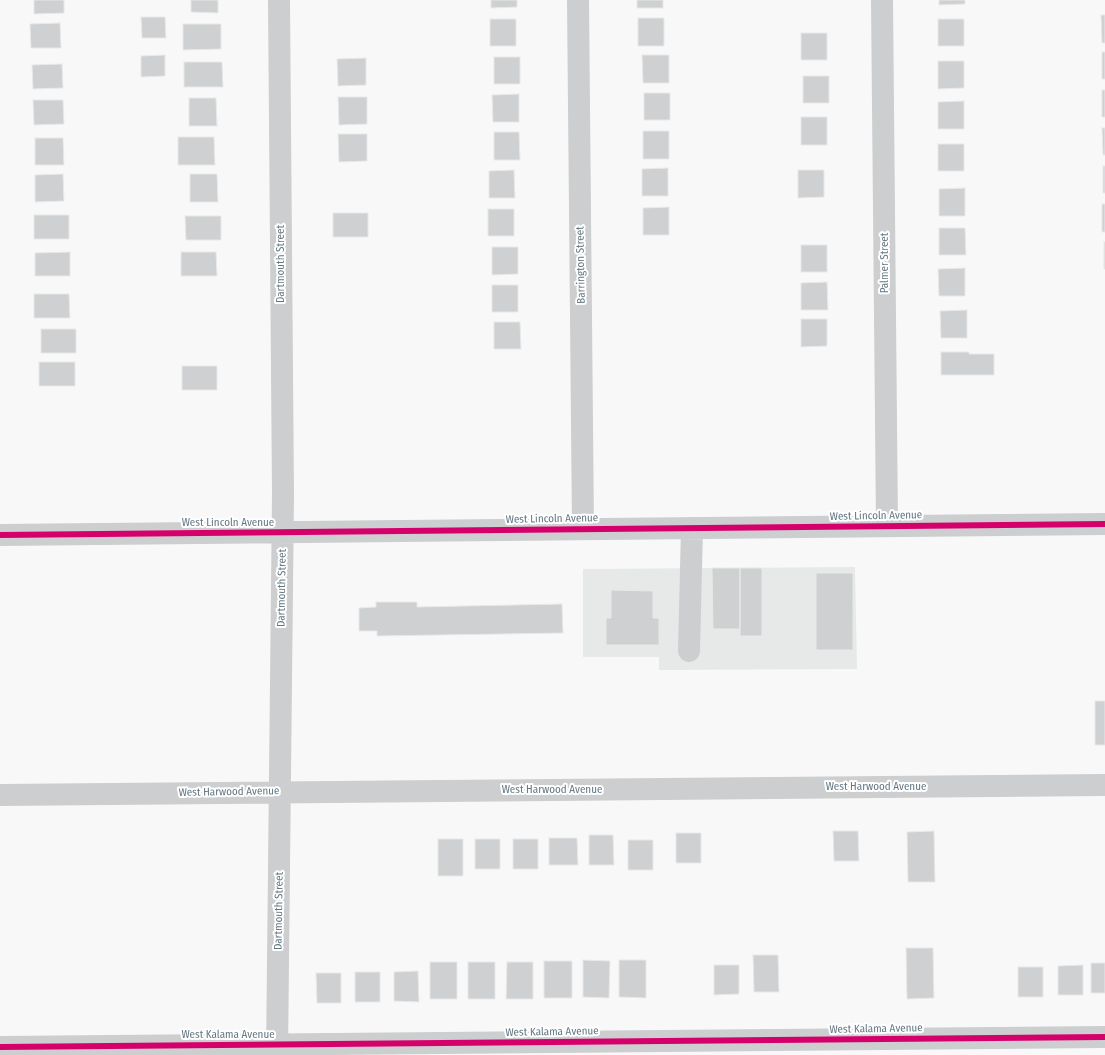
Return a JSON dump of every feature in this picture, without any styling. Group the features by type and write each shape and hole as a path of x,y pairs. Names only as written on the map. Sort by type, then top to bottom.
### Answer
{"street":[{"name":"Dartmouth Street","path":"277,1050 283,486 279,0"},
{"name":"Barrington Street","path":"578,0 582,529"},
{"name":"Palmer Street","path":"882,0 887,526"},
{"name":"West Lincoln Avenue","path":"0,535 1105,524"},
{"path":"689,651 692,528"},
{"name":"West Harwood Avenue","path":"0,795 1105,785"},
{"name":"West Kalama Avenue","path":"0,1047 277,1050 1105,1037"}],"shaded area":[{"path":"855,567 857,669 659,670 659,657 583,657 583,569"}],"building":[{"path":"34,0 64,0 64,13 34,14"},
{"path":"191,0 218,0 218,13 191,12"},
{"path":"491,0 517,0 517,7 491,8"},
{"path":"637,0 663,0 663,8 637,8"},
{"path":"939,0 965,0 965,4 939,5"},
{"path":"1101,15 1105,15 1105,43 1102,43"},
{"path":"141,17 165,17 166,38 142,38"},
{"path":"638,18 664,18 664,46 638,46"},
{"path":"490,19 516,19 516,46 490,46"},
{"path":"938,19 964,19 964,46 938,46"},
{"path":"60,23 61,48 31,48 30,24"},
{"path":"183,24 221,24 221,49 183,50"},
{"path":"801,33 827,33 827,60 801,60"},
{"path":"1102,52 1105,52 1105,79 1102,79"},
{"path":"165,55 165,76 141,77 141,56"},
{"path":"642,55 669,55 669,83 643,83"},
{"path":"494,57 520,57 520,84 494,84"},
{"path":"366,58 366,85 338,86 337,59"},
{"path":"938,61 964,61 964,88 938,89"},
{"path":"184,62 222,62 223,87 184,87"},
{"path":"62,64 63,88 33,89 32,65"},
{"path":"803,76 829,76 829,103 803,103"},
{"path":"1102,90 1105,90 1105,117 1102,117"},
{"path":"644,93 670,93 670,120 644,120"},
{"path":"519,94 519,122 493,122 492,95"},
{"path":"338,97 367,97 367,124 339,125"},
{"path":"189,98 216,98 217,126 189,126"},
{"path":"33,100 63,100 64,124 34,125"},
{"path":"964,101 964,129 938,129 938,102"},
{"path":"801,117 827,117 827,145 801,145"},
{"path":"1102,128 1105,128 1105,155 1103,155"},
{"path":"643,131 669,131 669,159 643,159"},
{"path":"494,132 519,132 520,160 494,160"},
{"path":"338,134 367,134 367,161 339,162"},
{"path":"178,137 214,137 215,165 178,165"},
{"path":"35,138 63,138 64,165 35,165"},
{"path":"938,144 964,144 964,171 938,171"},
{"path":"1103,166 1105,166 1105,193 1103,193"},
{"path":"668,168 668,196 642,196 642,169"},
{"path":"514,170 515,198 489,198 489,171"},
{"path":"798,170 824,170 824,197 798,198"},
{"path":"63,174 64,201 35,202 35,175"},
{"path":"190,174 217,174 218,202 190,202"},
{"path":"965,188 965,216 939,216 939,189"},
{"path":"1102,204 1105,204 1105,232 1102,232"},
{"path":"669,207 669,235 643,235 643,208"},
{"path":"488,209 514,209 514,236 488,236"},
{"path":"333,213 368,213 368,237 333,237"},
{"path":"34,215 69,215 69,239 34,239"},
{"path":"185,216 221,216 221,240 186,240"},
{"path":"939,228 965,228 966,255 939,255"},
{"path":"1105,242 1105,269 1104,269"},
{"path":"801,245 827,245 827,272 801,272"},
{"path":"492,247 518,247 518,274 492,275"},
{"path":"70,252 70,276 35,276 35,253"},
{"path":"181,252 216,252 217,276 181,276"},
{"path":"965,268 965,296 939,296 938,269"},
{"path":"827,282 828,310 801,310 801,283"},
{"path":"492,285 518,285 518,312 492,312"},
{"path":"34,294 69,294 70,318 34,318"},
{"path":"967,310 967,338 941,338 940,311"},
{"path":"801,319 827,319 827,346 801,347"},
{"path":"494,322 520,322 521,349 494,349"},
{"path":"41,329 76,329 76,353 41,353"},
{"path":"941,352 994,354 994,375 941,375"},
{"path":"39,362 75,362 75,386 39,386"},
{"path":"182,366 217,366 217,390 182,390"},
{"path":"712,568 740,568 740,629 713,629"},
{"path":"740,568 762,568 762,636 740,636"},
{"path":"816,573 853,573 853,650 816,650"},
{"path":"611,590 653,591 653,618 659,618 659,645 606,645 606,618 611,618"},
{"path":"376,602 417,602 417,607 562,604 563,633 377,636 377,631 359,631 359,608 376,607"},
{"path":"1095,701 1105,701 1105,745 1095,745"},
{"path":"833,831 858,831 859,861 834,861"},
{"path":"934,831 935,882 908,882 907,832"},
{"path":"676,833 701,833 701,863 676,863"},
{"path":"589,835 613,835 614,865 589,865"},
{"path":"549,838 577,838 578,865 549,865"},
{"path":"438,839 463,839 463,876 438,876"},
{"path":"475,839 500,839 500,869 475,869"},
{"path":"513,839 538,839 538,869 513,869"},
{"path":"628,840 653,840 653,870 628,870"},
{"path":"906,948 933,948 934,998 907,999"},
{"path":"753,955 778,955 779,992 754,992"},
{"path":"583,960 610,961 609,998 583,997"},
{"path":"619,960 646,960 646,998 619,997"},
{"path":"544,961 572,961 572,998 544,998"},
{"path":"430,962 457,962 457,999 430,999"},
{"path":"468,962 495,962 495,999 468,999"},
{"path":"507,962 533,962 533,999 506,999"},
{"path":"1091,963 1105,963 1105,993 1091,993"},
{"path":"714,965 739,965 739,994 714,995"},
{"path":"1083,965 1083,995 1058,995 1058,966"},
{"path":"1018,967 1043,967 1043,997 1018,997"},
{"path":"418,971 419,1002 394,1001 394,972"},
{"path":"355,972 380,972 380,1002 355,1002"},
{"path":"316,973 341,973 341,1003 317,1003"}],"cycle path":[{"path":"0,535 1105,524"},
{"path":"0,1047 1105,1037"}]}
